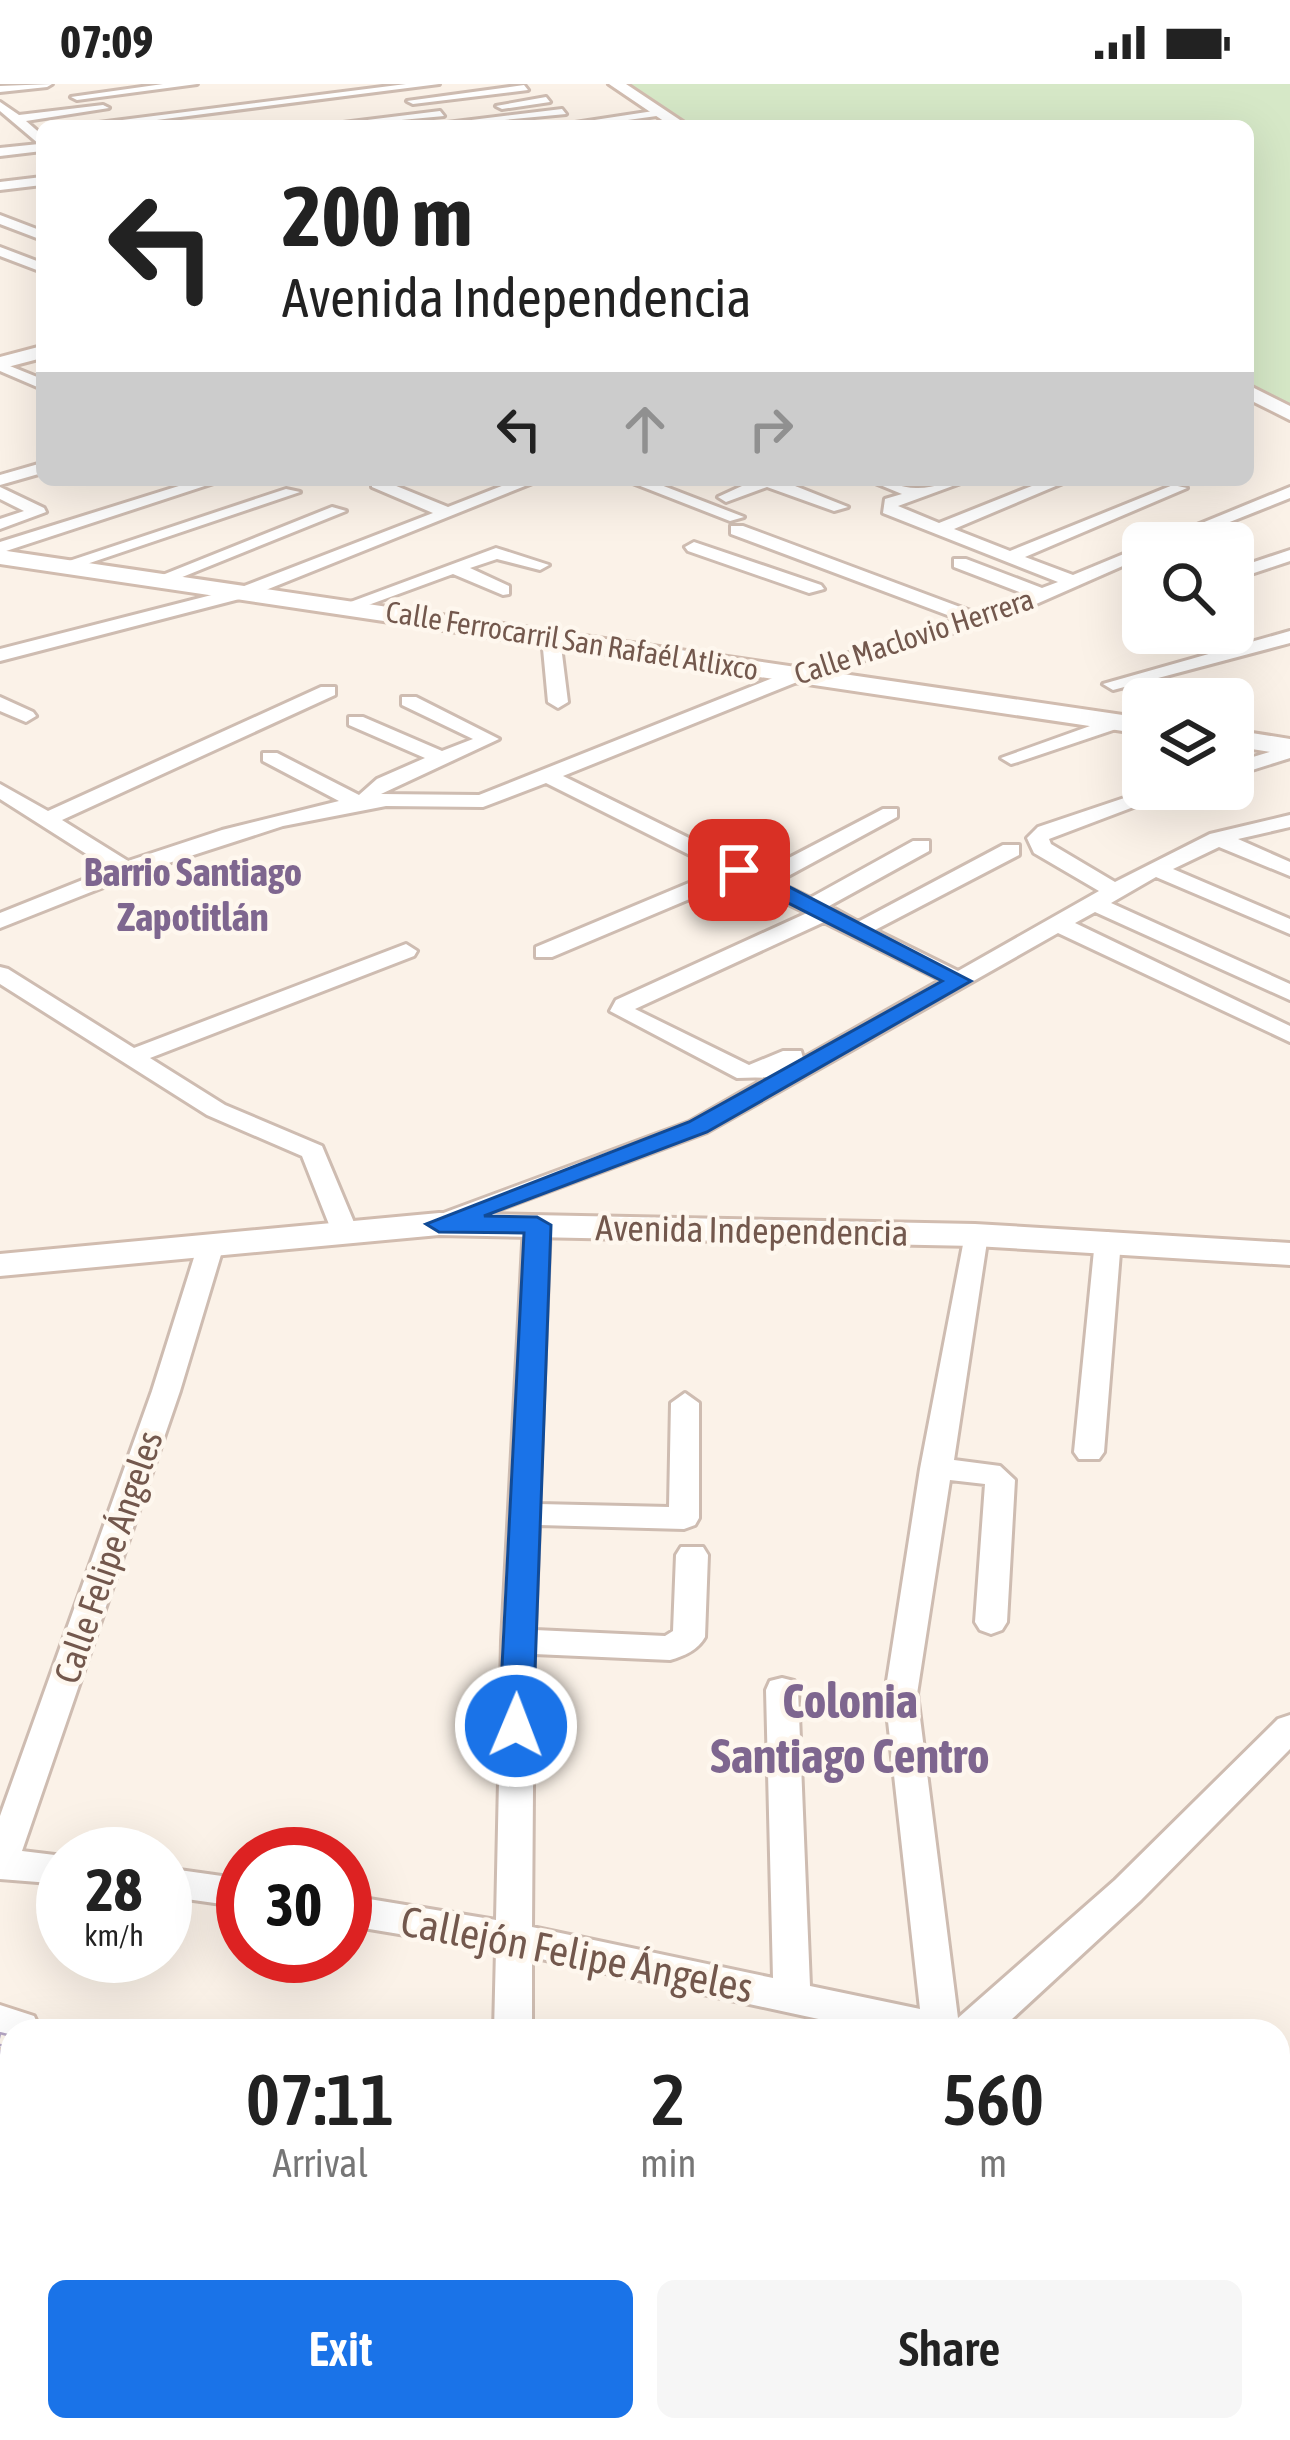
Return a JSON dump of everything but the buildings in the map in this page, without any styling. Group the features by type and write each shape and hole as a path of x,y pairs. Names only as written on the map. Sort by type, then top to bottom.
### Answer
{"street":[{"path":"0,89 47,84"},
{"path":"1,105 193,84"},
{"path":"17,118 310,84"},
{"path":"350,84 409,120"},
{"path":"130,120 434,84"},
{"path":"616,84 671,120"},
{"path":"163,86 211,120"},
{"path":"265,120 520,86 574,120"},
{"path":"390,120 546,100"},
{"path":"1,105 36,135"},
{"path":"496,120 562,112"},
{"path":"614,120 660,113"},
{"path":"0,136 36,138"},
{"path":"0,152 36,139"},
{"path":"0,169 36,164"},
{"path":"0,186 34,182"},
{"path":"0,219 36,234"},
{"path":"0,251 36,266"},
{"path":"0,365 36,354"},
{"path":"0,365 36,381"},
{"path":"1254,394 1290,414"},
{"path":"0,481 36,469"},
{"path":"0,553 197,486"},
{"path":"279,486 362,522"},
{"path":"383,486 444,511"},
{"path":"493,486 500,489"},
{"path":"159,580 362,522 444,511 511,486"},
{"path":"647,486 791,551 977,620"},
{"path":"780,486 840,506"},
{"path":"894,486 918,494"},
{"path":"943,486 886,506 1074,582"},
{"path":"940,528 1047,486"},
{"path":"700,488 724,489"},
{"path":"1012,556 1179,488"},
{"path":"0,492 38,512 0,524"},
{"path":"63,566 292,492"},
{"path":"1215,522 1290,492"},
{"path":"0,655 245,592 362,522"},
{"path":"694,547 815,589"},
{"path":"754,568 791,551"},
{"path":"346,607 506,552 540,565"},
{"name":"Calle Ferrocarril San Rafaél Atlixco","path":"0,553 1122,723"},
{"path":"1254,567 1290,555"},
{"name":"Calle Maclovio Herrera","path":"0,921 253,829 364,802 411,799 459,805 548,777 795,676 977,620 1122,560"},
{"path":"961,562 1044,595"},
{"path":"454,568 503,590"},
{"path":"1136,678 1290,637"},
{"path":"551,638 558,702"},
{"path":"48,819 328,691"},
{"path":"270,757 364,802 384,783 489,739 409,701"},
{"path":"0,703 26,716"},
{"path":"356,722 441,758"},
{"path":"1011,758 1122,727"},
{"path":"1254,742 1290,750"},
{"path":"1254,763 1290,750"},
{"path":"548,777 960,981"},
{"path":"6,799 48,819 130,872"},
{"path":"1122,805 1045,831 1038,838 1042,848 1106,898 1290,993"},
{"path":"762,881 890,812"},
{"path":"439,1224 698,1127 1155,869 1217,838 1261,823 1290,820"},
{"path":"1217,838 1290,870"},
{"path":"801,1051 768,1070 746,1073 622,1011 624,1005 821,909 921,846"},
{"path":"861,929 1011,850"},
{"path":"1155,869 1290,928"},
{"path":"544,952 739,870"},
{"path":"1060,925 1290,1035"},
{"path":"134,1056 406,951"},
{"path":"7,986 134,1056 216,1110 313,1151 345,1232"},
{"name":"Avenida Independencia","path":"0,1265 439,1224 975,1235 1290,1254"},
{"path":"513,2019 518,1641 537,1225"},
{"path":"952,2019 901,1694 975,1235"},
{"path":"1089,1452 1108,1240"},
{"name":"Calle Felipe Ángeles","path":"0,1864 166,1391 210,1248"},
{"path":"524,1514 684,1518 685,1403"},
{"path":"935,1469 989,1473 1000,1480 991,1622"},
{"path":"518,1641 670,1648 681,1643 689,1637 692,1556"},
{"path":"782,1690 792,1997"},
{"path":"967,2019 1128,1890 1290,1728"},
{"path":"0,1864 36,1867"},
{"name":"Callejón Felipe Ángeles","path":"372,1914 511,1937 903,2019"}],"green space":[{"path":"626,84 1290,84 1290,408 1254,388 1254,120 682,120"}],"district":[{"name":"Barrio Santiago Zapotitlán","path":"193,894"},
{"name":"Colonia Santiago Centro","path":"850,1728"}],"route":[{"path":"516,1726 537,1225 439,1224 698,1127 960,981 739,870"}]}
